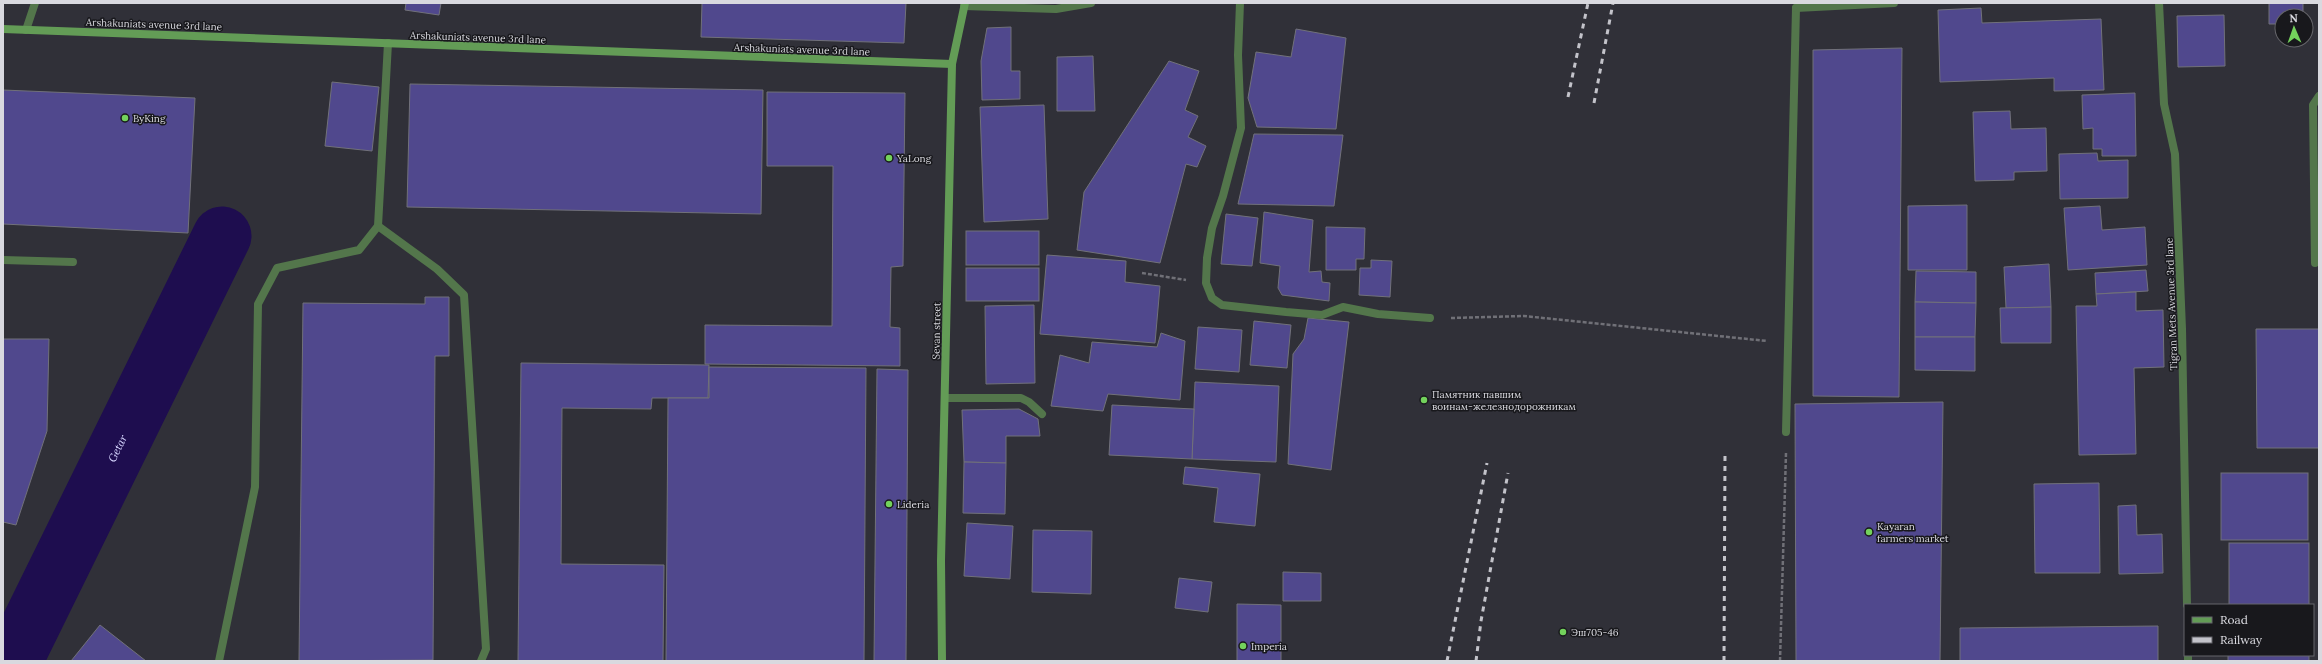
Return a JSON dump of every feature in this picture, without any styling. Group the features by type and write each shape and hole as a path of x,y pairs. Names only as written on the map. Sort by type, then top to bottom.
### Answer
{"street":[{"path":"26,30 34,3"},
{"path":"965,4 1056,10 1091,3"},
{"path":"1240,3 1238,55 1241,128 1223,196 1212,228 1207,258 1206,283 1212,298 1222,305 1322,315 1343,307 1378,314 1430,318"},
{"path":"1786,432 1796,8 1820,5 1894,3"},
{"name":"Tigran Mets Avenue 3rd lane","path":"2159,3 2164,104 2175,154 2182,329 2187,604"},
{"name":"Sevan street","path":"942,661 941,560 952,64 965,4"},
{"name":"Arshakuniats avenue 3rd lane","path":"3,29 952,64"},
{"path":"219,661 255,487 258,304 276,268 359,250 378,226 388,43"},
{"path":"2315,263 2316,187 2313,105 2319,96"},
{"path":"378,226 437,269 464,295 486,649 481,661"},
{"path":"3,260 73,262"},
{"path":"945,398 1021,398 1029,402 1042,414"}],"path":[{"path":"1142,273 1206,283"},
{"path":"1430,318 1524,316 1752,340"},
{"path":"1780,661 1786,432"}],"building":[{"path":"406,3 441,3 439,15 405,10"},
{"path":"702,3 906,3 904,43 701,37"},
{"path":"2269,3 2303,3 2303,8 2274,8 2274,24 2269,24"},
{"path":"1981,8 1982,23 2101,19 2104,90 2054,91 2054,78 1940,82 1938,10"},
{"path":"2224,15 2225,66 2178,67 2177,16"},
{"path":"1011,27 1011,71 1020,71 1020,99 982,100 981,61 987,28"},
{"path":"1296,29 1346,38 1336,129 1257,127 1248,98 1256,52 1291,57"},
{"path":"1902,48 1899,397 1813,396 1813,50"},
{"path":"1093,56 1095,111 1057,111 1057,57"},
{"path":"1169,61 1199,71 1185,110 1198,116 1188,137 1206,146 1197,167 1186,164 1160,263 1077,250 1084,192"},
{"path":"332,82 379,87 372,151 325,146"},
{"path":"410,84 763,90 761,214 407,207"},
{"path":"3,90 195,98 188,233 3,224"},
{"path":"767,92 905,93 903,266 891,267 890,327 900,328 900,366 705,364 705,325 832,326 833,166 767,166"},
{"path":"2135,93 2136,156 2102,156 2102,149 2093,149 2093,128 2083,129 2082,95"},
{"path":"1044,105 1048,219 984,222 980,107"},
{"path":"2010,111 2011,129 2046,128 2047,171 2014,172 2014,180 1975,181 1973,112"},
{"path":"1254,134 1343,135 1334,206 1238,204"},
{"path":"2097,153 2098,161 2128,160 2128,198 2060,199 2059,154"},
{"path":"1967,205 1967,270 1908,270 1908,206"},
{"path":"2100,206 2102,230 2145,227 2147,265 2068,270 2064,208"},
{"path":"1264,212 1313,220 1309,272 1321,271 1322,282 1330,283 1329,301 1282,295 1278,288 1280,266 1260,263"},
{"path":"1226,214 1258,218 1252,266 1221,264"},
{"path":"1326,227 1365,228 1364,259 1356,259 1356,270 1326,270"},
{"path":"966,231 1039,231 1039,265 966,265"},
{"path":"1047,255 1126,261 1125,282 1160,286 1155,343 1040,334"},
{"path":"1371,260 1392,261 1390,297 1359,295 1360,268 1371,268"},
{"path":"2049,264 2051,307 2006,308 2004,267"},
{"path":"966,268 1039,268 1039,301 966,301"},
{"path":"2146,270 2148,291 2096,294 2095,273"},
{"path":"1916,271 1976,272 1976,303 1915,302"},
{"path":"2136,292 2136,311 2163,310 2164,367 2134,368 2136,454 2079,455 2076,306 2097,306 2096,294"},
{"path":"425,297 449,297 449,356 435,356 433,660 299,661 303,303 425,304"},
{"path":"1915,302 1976,303 1975,337 1915,337"},
{"path":"1034,305 1035,383 986,384 985,306"},
{"path":"2051,307 2051,343 2001,343 2000,308"},
{"path":"1308,318 1349,322 1331,470 1288,464 1293,354 1304,339"},
{"path":"1254,321 1291,325 1287,368 1250,365"},
{"path":"1198,327 1242,330 1239,372 1195,369"},
{"path":"2256,329 2319,329 2319,448 2257,448"},
{"path":"1161,333 1185,341 1180,400 1108,394 1103,411 1051,406 1060,355 1089,363 1092,342 1157,347"},
{"path":"1915,337 1975,337 1975,371 1915,370"},
{"path":"3,339 49,339 47,431 16,525 3,522"},
{"path":"521,363 709,365 708,398 652,398 651,409 562,408 561,564 664,565 663,661 518,661"},
{"path":"709,367 866,368 864,661 666,661 668,398 709,398"},
{"path":"877,369 908,370 906,661 874,661"},
{"path":"1195,382 1279,386 1276,462 1192,459"},
{"name":"Kayaran farmers market","path":"1943,402 1940,661 1796,661 1795,404"},
{"path":"1112,405 1194,409 1192,459 1109,455"},
{"path":"1019,409 1038,419 1040,436 1006,436 1006,463 964,462 962,410"},
{"path":"964,462 1006,463 1005,514 963,513"},
{"path":"1185,467 1260,474 1255,526 1214,522 1218,488 1183,484"},
{"path":"2221,473 2308,473 2308,540 2221,540"},
{"path":"2099,483 2100,573 2035,573 2034,484"},
{"path":"2136,505 2137,535 2162,534 2163,573 2119,574 2118,506"},
{"path":"967,523 1013,526 1010,579 964,576"},
{"path":"1033,530 1092,531 1091,594 1032,592"},
{"path":"2229,543 2309,543 2309,604 2229,604"},
{"path":"1283,572 1321,573 1321,601 1283,601"},
{"path":"1179,578 1212,582 1208,612 1175,608"},
{"path":"1237,604 1281,605 1281,661 1237,661"},
{"path":"100,625 146,661 71,661"},
{"path":"2158,626 2158,661 1960,661 1960,628"},
{"path":"2228,656 2309,656 2309,661 2228,661"}],"waterway":[{"name":"Getar","path":"13,661 222,236"}],"railway":[{"path":"1568,97 1588,3"},
{"path":"1594,103 1613,3"},
{"path":"1724,661 1725,454"},
{"path":"1447,661 1487,463"},
{"path":"1476,661 1481,621 1508,473"}],"place":[{"name":"ByKing","path":"125,118"},
{"name":"YaLong","path":"889,158"},
{"name":"Памятник павшим воинам-железнодорожникам","path":"1424,400"},
{"name":"Lideria","path":"889,504"},
{"name":"Kayaran farmers market","path":"1869,532"},
{"name":"Эш705-46","path":"1563,632"},
{"name":"Imperia","path":"1243,646"}]}
